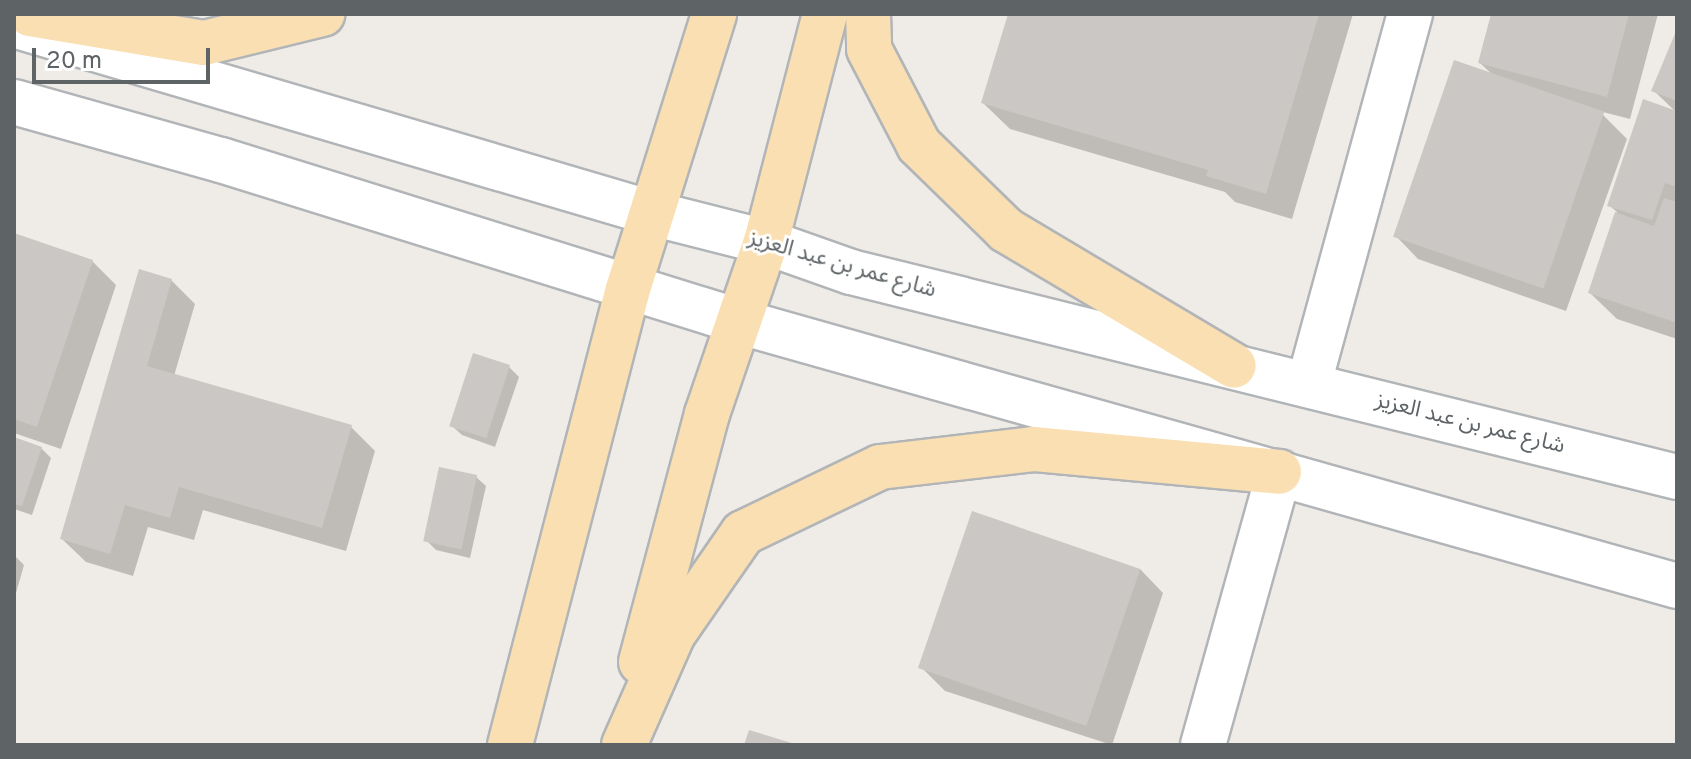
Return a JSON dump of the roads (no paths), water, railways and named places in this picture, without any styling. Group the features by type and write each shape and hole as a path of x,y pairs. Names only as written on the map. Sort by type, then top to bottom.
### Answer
{"main road":[{"path":"30,14 204,43 322,14"},
{"path":"510,745 628,289 655,214 714,14"},
{"path":"621,745 707,414 766,242 825,14"},
{"path":"868,14 869,49 919,145 1006,230 1234,366"},
{"path":"1309,383 1410,14"},
{"name":"شارع عمر بن عبد العزيز","path":"14,25 655,214 766,242 851,272 1309,383 1677,477"},
{"path":"14,102 221,160 741,322 1677,586"},
{"path":"621,745 673,634 743,533 880,467 1033,449 1279,472"},
{"path":"1203,745 1279,472"}]}
